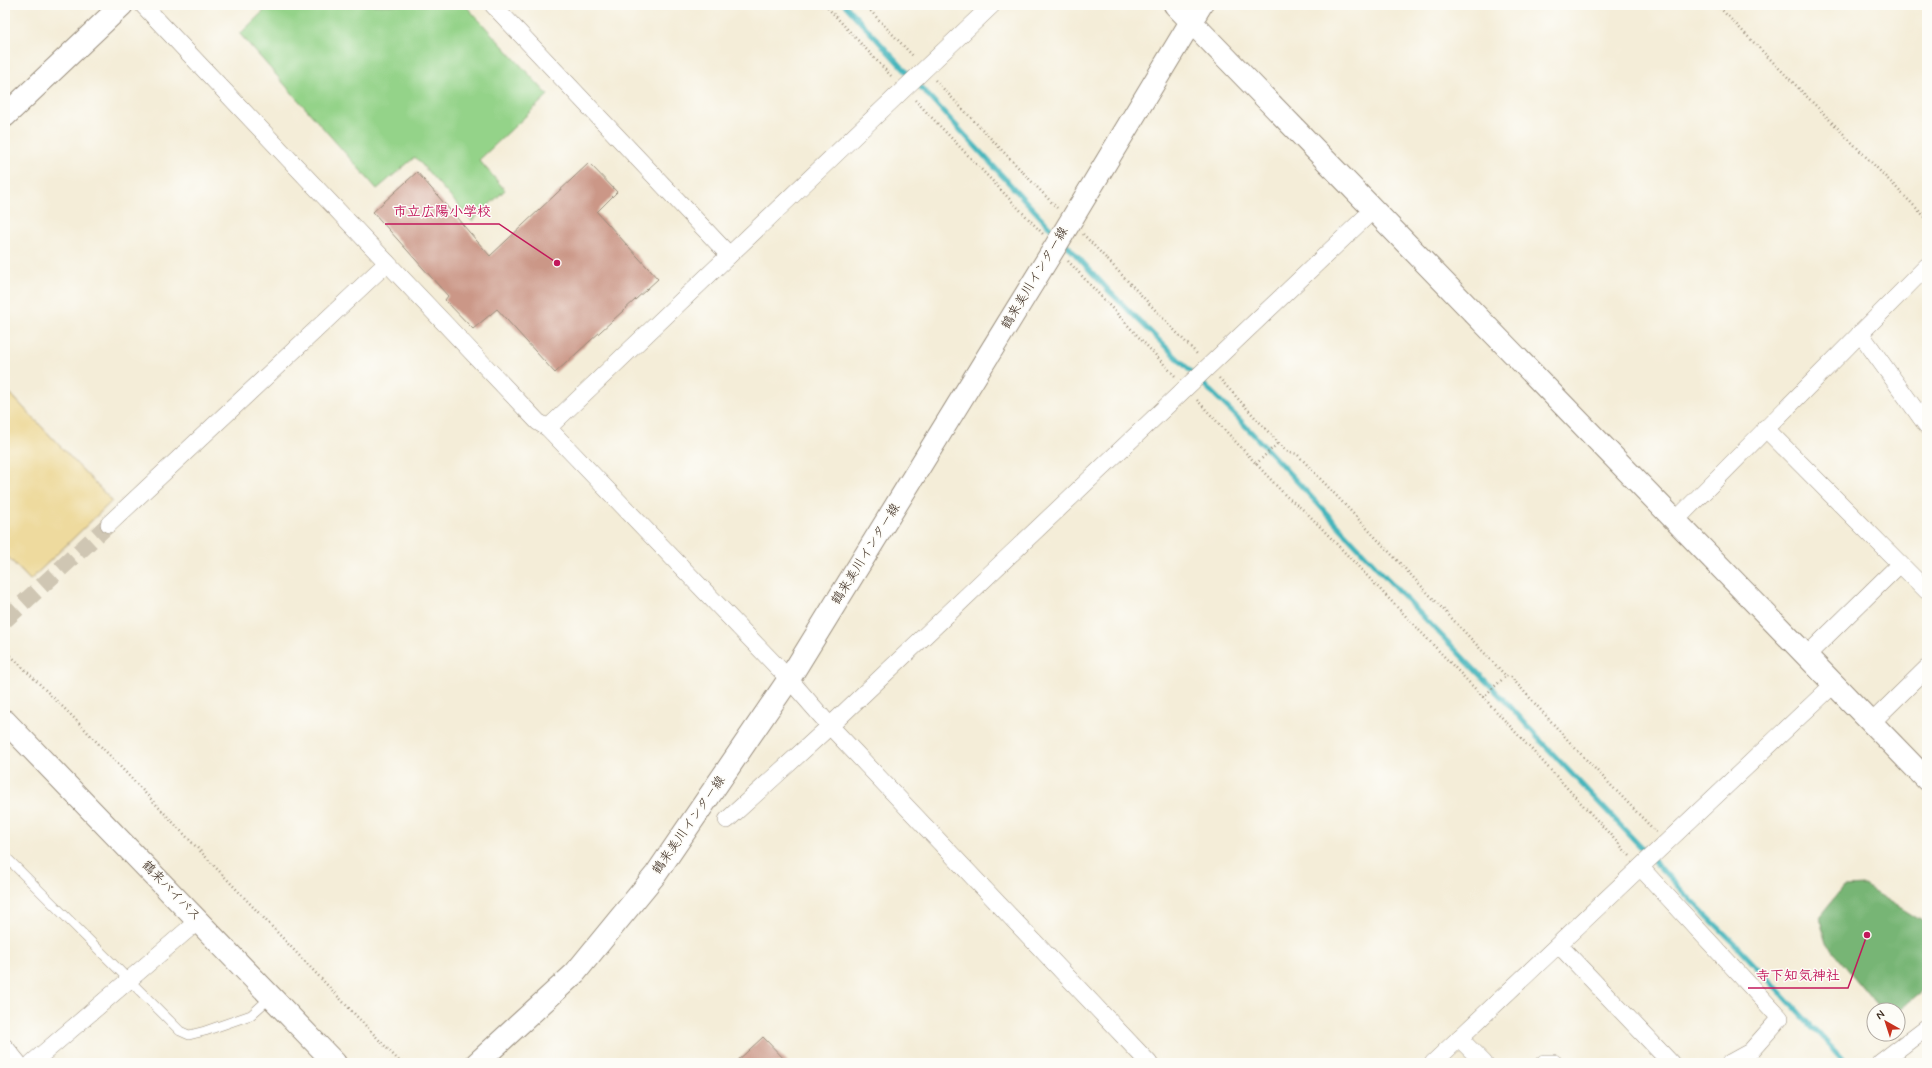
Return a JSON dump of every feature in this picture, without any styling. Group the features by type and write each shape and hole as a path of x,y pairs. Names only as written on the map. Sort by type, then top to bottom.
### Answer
{"main road":[{"path":"5,116 122,5"},
{"path":"1176,5 1196,13 1373,210 1927,780"},
{"name":"鶴来美川インター線","path":"477,1063 575,972 656,874 789,679 1055,247 1196,13"},
{"name":"鶴来バイパス","path":"5,721 199,920 335,1063"}],"street":[{"path":"143,5 538,422 548,428 789,679 830,726 1149,1063"},
{"path":"493,5 729,255"},
{"path":"548,428 992,5"},
{"path":"727,820 830,726 1373,210"},
{"path":"109,524 388,263"},
{"path":"1675,520 1927,266"},
{"path":"1860,333 1927,426"},
{"path":"1766,428 1927,591"},
{"path":"1807,655 1900,564"},
{"path":"1872,722 1927,668"},
{"path":"1433,1063 1653,857 1834,684"},
{"path":"1653,857 1780,1018 1750,1052 1730,1063"},
{"path":"32,1063 199,920"},
{"path":"1559,945 1671,1063"},
{"path":"1880,1063 1927,1027"},
{"path":"1459,1038 1484,1063"},
{"path":"5,1047 18,1063"},
{"path":"1544,1063 1554,1063"}],"lane":[{"path":"5,856 180,1031 189,1035 251,1015 272,996"}],"path":[{"path":"825,5 914,79 1102,253 1278,443 1286,451 1297,454 1506,676 1511,677 1575,748 1653,857"},
{"path":"865,5 914,79 982,168 1055,247 1286,496 1317,524 1484,696 1653,857"},
{"path":"1717,5 1927,219"},
{"path":"1257,464 1278,443"},
{"path":"5,650 76,720 401,1063"},
{"path":"1484,696 1506,676"}],"green space":[{"path":"270,5 465,5 548,95 479,160 505,190 472,221 415,157 377,189 240,34"},
{"path":"1865,886 1927,924 1927,987 1906,1004 1906,1002 1874,1002 1828,945 1819,917 1843,887"}],"sand":[{"path":"5,388 112,501 30,580 5,554"}],"building":[{"path":"589,163 617,192 597,212 658,279 555,373 497,309 473,329 445,300 448,296 373,212 417,172 490,256"},
{"path":"763,1037 788,1063 735,1063"}],"waterway":[{"path":"845,5 1056,234"},
{"path":"1065,243 1110,292 1238,418 1408,601 1509,705 1538,738 1687,896 1738,947 1846,1063"}],"tunnel":[{"path":"5,620 109,524"}],"place":[{"name":"市立広陽小学校","path":"557,263"},
{"name":"寺下知気神社","path":"1867,935"}]}
